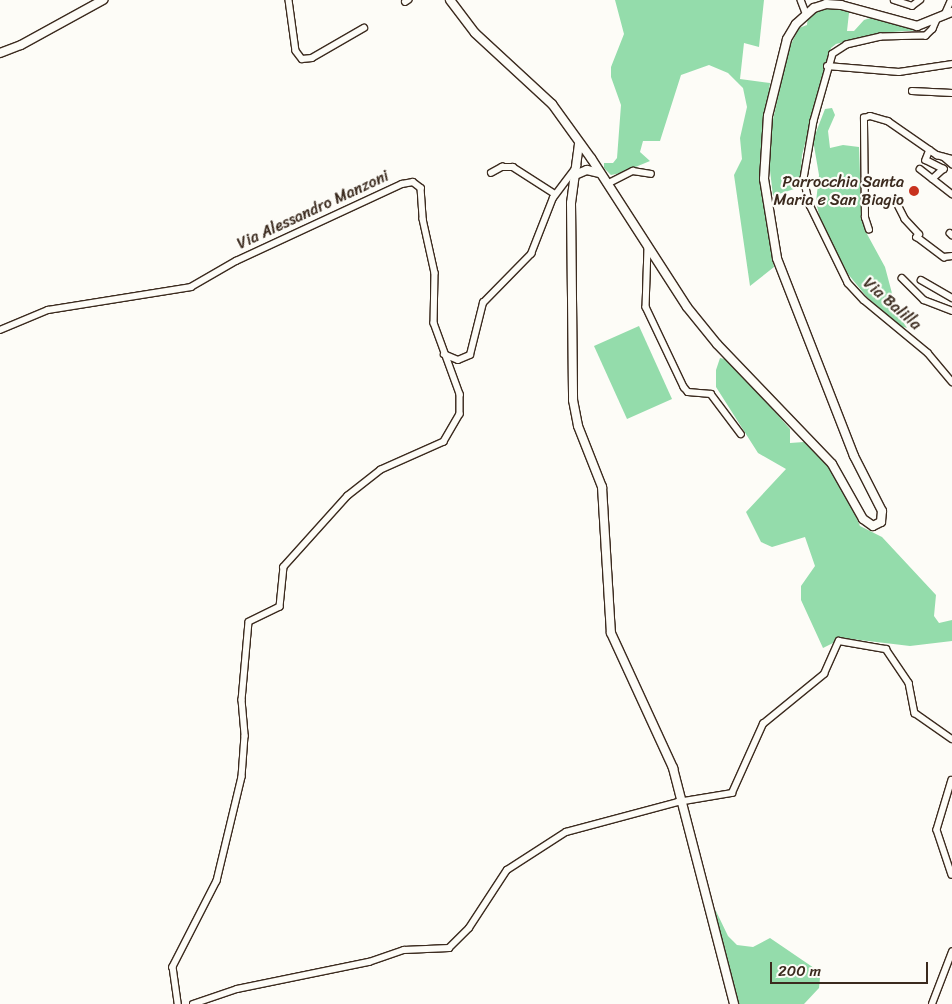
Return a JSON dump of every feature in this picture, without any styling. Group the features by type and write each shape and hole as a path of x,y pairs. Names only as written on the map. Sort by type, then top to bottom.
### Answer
{"street":[{"path":"0,53 21,45 103,0"},
{"path":"289,0 296,51 304,60 312,58 364,28"},
{"path":"450,0 476,33 548,101 594,162 599,173 648,248 702,326 832,464 865,523 872,526 880,524 882,511 854,456 782,272 766,196 764,150 774,86 787,39 806,13 819,6 833,4 872,11 914,26 952,12"},
{"path":"801,0 806,13"},
{"path":"894,0 912,6 920,0"},
{"path":"951,0 934,29 924,36 886,36 846,45 834,52 828,66 899,72 952,64"},
{"name":"Via Balilla","path":"828,66 805,163 807,198 837,264 852,289 923,348 952,382"},
{"path":"912,90 952,93"},
{"path":"869,230 865,218 864,118 870,116 888,121 930,150 952,159"},
{"path":"579,144 571,208 573,400 577,422 602,483 611,633 664,746 683,802 734,1004"},
{"path":"930,150 926,160 944,169 933,179"},
{"path":"944,157 952,164"},
{"path":"444,354 458,360 470,355 483,303 532,252 555,194 578,162 586,158 594,162"},
{"path":"578,162 599,173"},
{"path":"491,174 502,167 513,167 555,194"},
{"path":"920,169 952,194"},
{"path":"574,176 587,170 599,173"},
{"path":"607,184 633,171 651,174"},
{"name":"Via Alessandro Manzoni","path":"0,330 45,311 191,286 236,261 411,182 418,184 422,190 422,219 435,273 434,318 444,354 461,398 460,414 450,436 438,446 380,470 348,496 284,567 282,602 278,609 254,618 248,625 242,700 245,740 242,777 218,877 173,967 178,1004"},
{"path":"895,199 905,219 920,234 917,237 944,258 952,256"},
{"path":"648,248 646,306 684,387 688,392 711,394 741,434"},
{"path":"902,278 924,300 952,311"},
{"path":"921,280 952,298"},
{"path":"193,1004 237,989 366,963 402,950 449,948 476,918 499,878 524,857 582,826 734,791 764,722 824,674 840,641 886,649 909,683 915,713 952,739"},
{"path":"952,780 937,830 952,875"},
{"path":"932,1004 952,952"}],"green space":[{"path":"615,0 764,0 759,47 744,43 740,79 770,83 760,162 774,267 750,286 734,175 742,159 740,138 747,107 743,88 728,73 709,65 681,75 660,141 643,141 640,152 650,161 611,175 604,168 604,163 613,163 617,158 621,105 611,77 611,67 624,34"},
{"path":"831,6 867,14 849,13 847,31 854,31 864,20 873,17 922,30 878,33 836,44 831,48 802,155 800,187 773,196 769,162 771,128 789,48 799,28 807,25 808,15 814,10"},
{"path":"832,108 835,115 828,131 830,148 843,145 859,147 861,201 867,234 885,267 897,312 907,328 897,325 866,296 848,274 821,223 816,202 819,175 813,140 825,109"},
{"path":"639,326 672,399 627,419 594,346"},
{"path":"720,358 729,360 790,429 790,443 804,442 839,477 860,526 882,537 936,595 934,616 939,623 952,620 952,641 910,646 843,638 823,648 801,600 801,586 815,566 805,537 772,547 761,542 746,512 786,469 758,453 716,387 716,370"},
{"path":"715,909 728,936 737,945 753,947 770,938 814,968 820,978 819,988 804,1004 736,1004"}],"place":[{"name":"Parrocchia Santa Maria e San Biagio","path":"914,191"}]}
